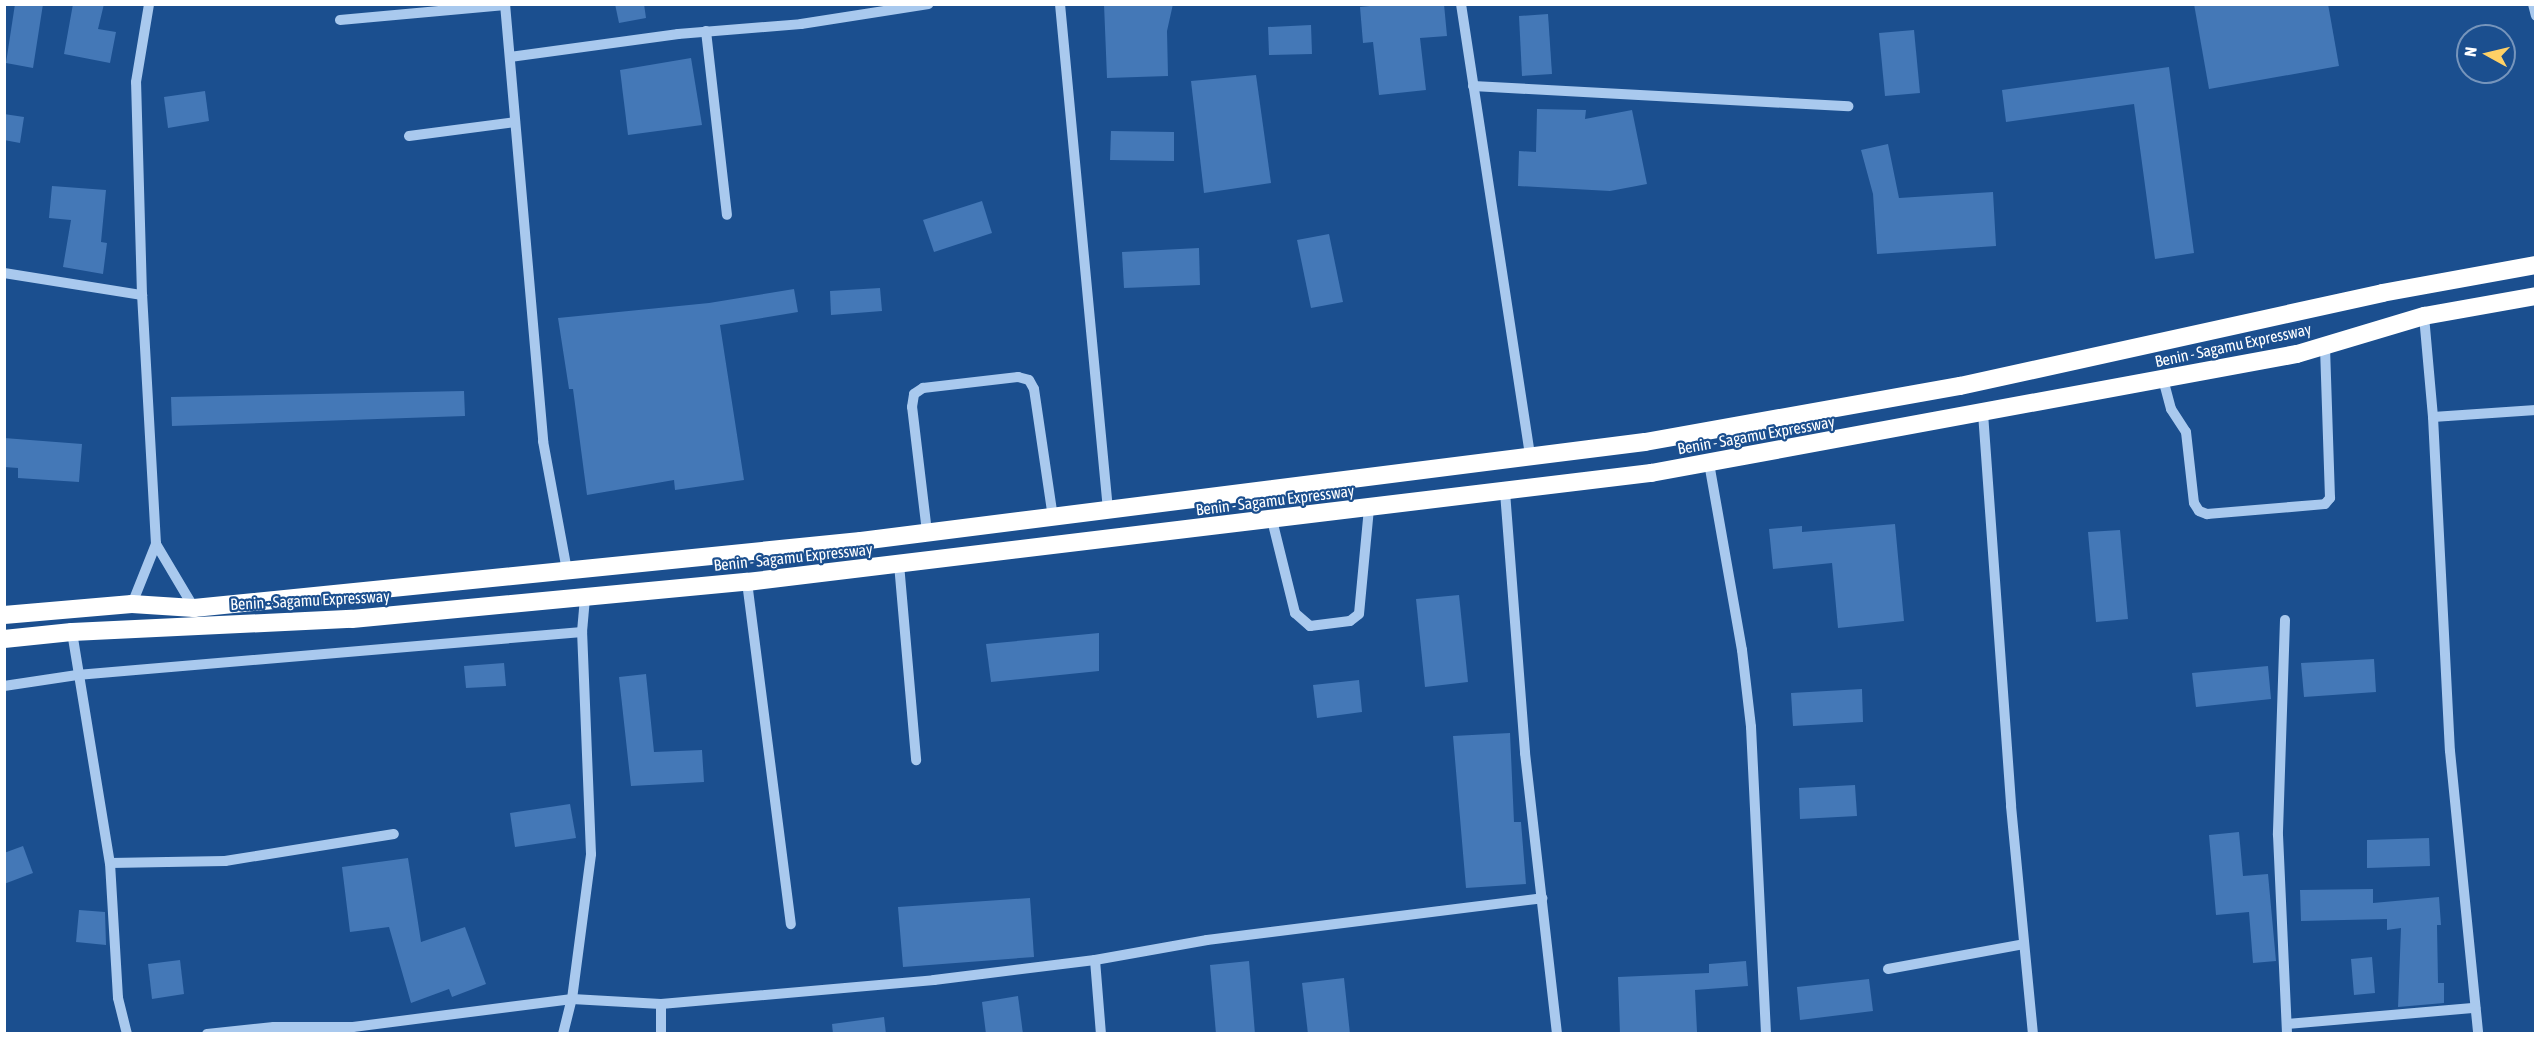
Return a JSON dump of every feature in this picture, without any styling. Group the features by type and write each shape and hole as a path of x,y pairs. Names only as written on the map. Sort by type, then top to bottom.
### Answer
{"highway":[{"path":"4,615 132,604 194,608 567,570 927,532 1645,442 1960,386 2382,293 2535,265"},
{"name":"Benin - Sagamu Expressway","path":"4,639 72,632 352,619 747,582 1505,492 1709,463 2163,380 2325,346 2424,316 2535,296"}],"street":[{"path":"132,604 156,544 142,295 136,82 149,4"},
{"path":"510,57 857,10 928,4"},
{"path":"1060,4 1108,510"},
{"path":"1461,4 1530,457"},
{"path":"2533,4 2535,16"},
{"path":"340,20 505,5 543,441 567,570"},
{"path":"706,32 728,215"},
{"path":"1473,86 1848,106"},
{"path":"409,136 515,122"},
{"path":"4,273 142,295"},
{"path":"2424,316 2433,417 2450,751 2478,1034"},
{"path":"2163,380 2171,409 2186,432 2194,503 2199,511 2207,514 2325,504 2330,498 2325,346"},
{"path":"927,532 912,407 914,394 934,387 1018,377 1029,380 1035,389 1053,517"},
{"path":"2433,417 2535,410"},
{"path":"1983,413 2033,1034"},
{"path":"1709,463 1742,650 1750,727 1766,1034"},
{"path":"1505,492 1525,753 1557,1034"},
{"path":"1272,520 1295,613 1310,626 1350,621 1359,614 1369,508"},
{"path":"156,544 194,608"},
{"path":"900,564 916,760"},
{"path":"747,582 791,924"},
{"path":"563,1034 572,999 591,854 582,632 585,597"},
{"path":"2285,620 2278,835 2287,1029 2475,1008"},
{"path":"72,632 77,675 96,763 110,863 118,998 127,1034"},
{"path":"4,686 77,675 582,632"},
{"path":"110,863 225,861 394,834"},
{"path":"207,1034 274,1027 353,1030 572,999 661,1004 934,980 1095,960 1207,940 1542,898"},
{"path":"1888,969 2024,944"},
{"path":"1095,960 1101,1034"},
{"path":"661,1004 661,1034"}],"building":[{"path":"15,4 43,4 33,68 6,63"},
{"path":"73,4 104,4 98,29 116,32 110,63 64,54"},
{"path":"615,4 644,4 646,18 619,23"},
{"path":"1104,4 1173,4 1167,31 1168,76 1107,78"},
{"path":"1389,4 1444,4 1447,36 1420,38 1426,90 1379,95 1373,42 1363,43 1360,7"},
{"path":"2194,4 2328,4 2339,66 2209,89"},
{"path":"1548,14 1552,74 1522,76 1519,16"},
{"path":"1311,25 1312,54 1269,55 1268,27"},
{"path":"1914,30 1920,93 1885,96 1879,33"},
{"path":"691,58 702,125 628,135 620,70"},
{"path":"2169,67 2194,253 2155,259 2134,104 2006,122 2002,90"},
{"path":"1256,75 1271,183 1204,193 1191,81"},
{"path":"205,91 209,121 168,128 164,97"},
{"path":"1537,109 1586,110 1585,119 1632,110 1647,184 1610,191 1518,186 1519,151 1536,152"},
{"path":"4,114 24,117 20,143 4,140"},
{"path":"1111,131 1174,132 1174,161 1110,160"},
{"path":"1888,144 1899,198 1993,192 1996,246 1877,254 1873,194 1861,150"},
{"path":"52,186 106,190 101,242 107,243 103,274 63,267 71,220 49,218"},
{"path":"982,201 992,233 934,252 923,220"},
{"path":"1329,234 1343,302 1311,308 1297,240"},
{"path":"1199,248 1200,285 1124,288 1122,252"},
{"path":"880,288 882,311 831,315 830,291"},
{"path":"794,289 798,312 720,325 744,480 675,490 674,480 587,495 573,389 569,389 558,318 709,303"},
{"path":"464,391 465,416 172,426 171,397"},
{"path":"4,438 82,444 79,482 18,478 18,468 4,467"},
{"path":"1895,524 1904,621 1838,628 1832,563 1773,569 1769,529 1802,526 1802,532"},
{"path":"2120,530 2128,619 2096,622 2088,532"},
{"path":"1459,595 1468,682 1425,687 1416,599"},
{"path":"1099,633 1099,671 991,682 986,644"},
{"path":"2374,659 2376,692 2304,697 2301,663"},
{"path":"504,663 506,686 466,688 464,666"},
{"path":"2268,666 2271,699 2196,707 2192,673"},
{"path":"646,674 654,752 702,750 704,782 631,786 619,677"},
{"path":"1359,680 1362,712 1317,718 1313,685"},
{"path":"1862,689 1863,722 1793,726 1791,693"},
{"path":"1510,733 1514,822 1521,822 1526,884 1466,888 1453,736"},
{"path":"1855,785 1857,816 1800,819 1799,788"},
{"path":"570,804 576,838 515,847 510,813"},
{"path":"2239,832 2243,876 2268,874 2276,961 2253,963 2249,912 2216,915 2209,835"},
{"path":"2429,838 2430,866 2367,868 2367,840"},
{"path":"23,846 33,873 4,884 4,853"},
{"path":"408,858 421,942 465,927 486,984 452,997 449,989 411,1003 389,927 350,932 342,867"},
{"path":"2373,889 2373,903 2439,897 2441,925 2437,925 2438,983 2444,983 2444,1003 2398,1007 2401,928 2387,930 2387,919 2301,921 2300,890"},
{"path":"1030,898 1034,957 903,967 898,907"},
{"path":"79,910 105,912 106,945 76,942"},
{"path":"2372,957 2375,993 2354,995 2351,959"},
{"path":"180,960 184,994 152,999 148,964"},
{"path":"1249,961 1255,1034 1216,1034 1210,965"},
{"path":"1746,961 1748,986 1695,990 1697,1032 1620,1034 1618,977 1709,973 1709,964"},
{"path":"1344,978 1350,1034 1308,1034 1302,983"},
{"path":"1869,979 1873,1011 1800,1020 1797,987"},
{"path":"1018,996 1023,1034 986,1034 982,1002"},
{"path":"884,1017 886,1034 833,1034 832,1024"}]}
